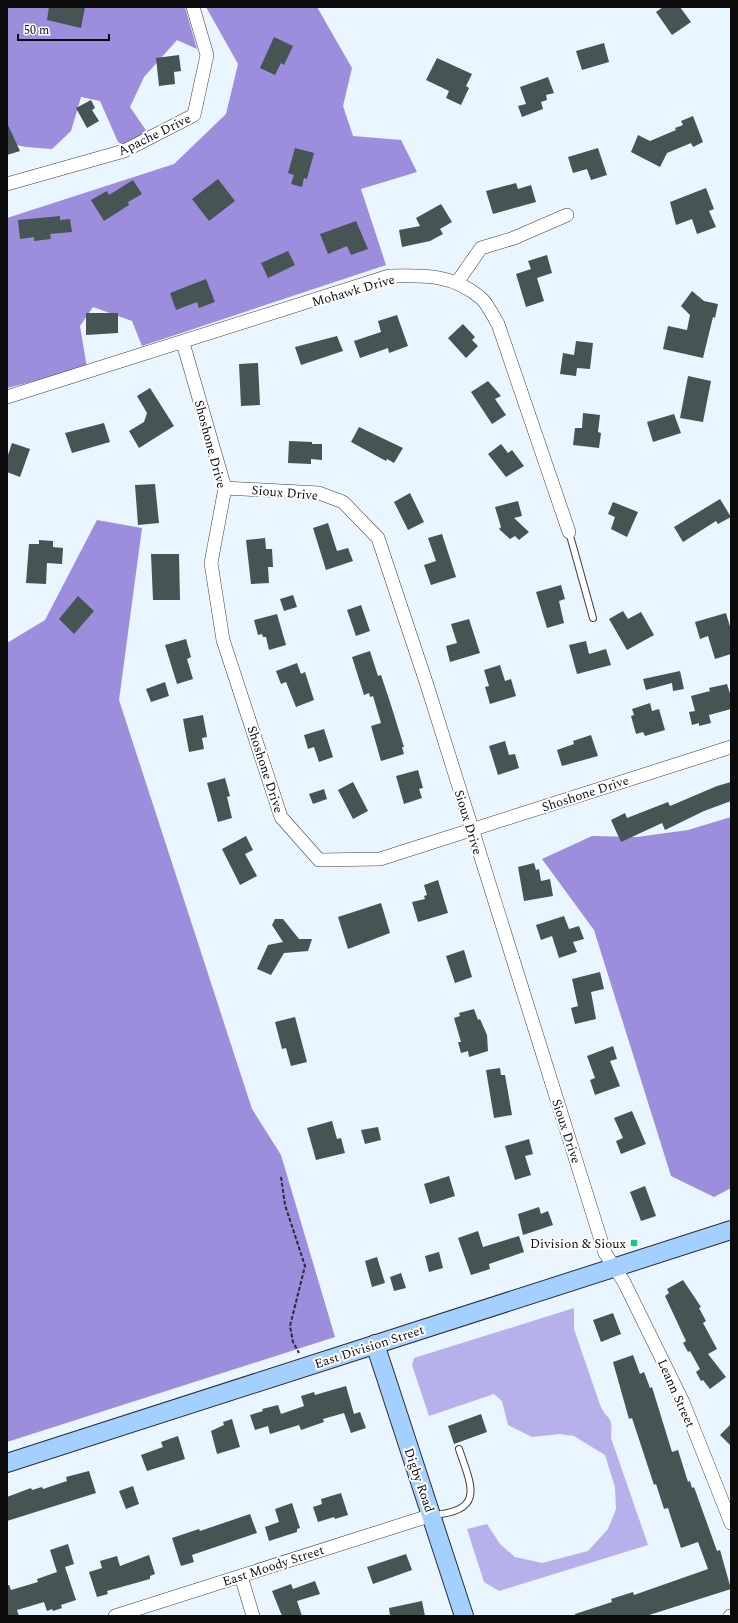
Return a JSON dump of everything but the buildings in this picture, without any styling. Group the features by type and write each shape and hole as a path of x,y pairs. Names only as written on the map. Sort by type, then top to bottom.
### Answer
{"street":[{"name":"Apache Drive","path":"7,184 124,151 194,115 207,55 193,7"},
{"path":"458,281 481,248 514,238 567,215"},
{"name":"Mohawk Drive","path":"7,397 183,343 389,276 420,275 458,281 483,299 498,324 569,532"},
{"name":"Shoshone Drive","path":"183,343 225,488 211,563 223,640 281,818 319,860 380,859 731,747"},
{"name":"Sioux Drive","path":"225,488 319,493 343,502 378,538 427,685 604,1248 614,1267"},
{"name":"East Division Street","path":"7,1463 731,1230"},
{"name":"Leann Street","path":"614,1267 624,1282 726,1494 731,1524"},
{"name":"Digby Road","path":"375,1344 464,1616"},
{"name":"East Moody Street","path":"115,1616 432,1515"},
{"path":"241,1576 253,1616"}],"lane":[{"path":"569,532 593,618"},
{"path":"432,1515 442,1514 464,1507 470,1500 472,1487 459,1449"}],"path":[{"path":"281,1177 285,1205 305,1266 290,1326 293,1342 300,1354"}],"shaded area":[{"path":"7,7 185,7 197,49 177,40 144,77 130,107 154,142 134,152 118,142 100,101 81,97 71,131 52,149 26,147 7,143"},
{"path":"206,7 317,7 352,68 343,106 353,136 401,140 417,172 361,189 386,265 142,346 132,321 93,307 80,326 87,368 7,388 7,218 174,164 226,114 238,64"},
{"path":"97,520 142,528 119,700 252,1109 281,1155 335,1337 7,1442 7,643 45,620"},
{"path":"731,817 731,1188 714,1197 671,1176 594,930 542,859 592,836 637,837 688,830"},
{"path":"574,1308 574,1329 600,1405 611,1421 611,1438 648,1545 499,1591 484,1582 467,1529 487,1524 500,1544 515,1557 542,1563 588,1551 608,1529 616,1509 615,1487 605,1455 574,1436 560,1434 532,1437 508,1425 502,1401 494,1394 429,1416 412,1365 414,1358"}],"place":[{"name":"Division & Sioux","path":"634,1243"}]}
